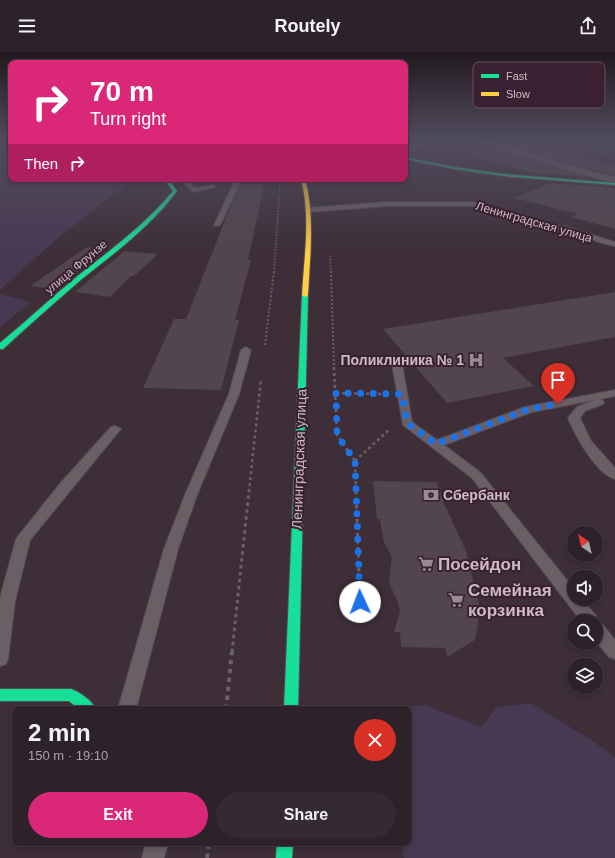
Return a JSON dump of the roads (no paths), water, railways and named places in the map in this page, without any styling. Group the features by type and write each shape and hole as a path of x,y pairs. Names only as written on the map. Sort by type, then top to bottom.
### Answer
{"street":[{"path":"536,178 615,184"},
{"name":"улица Фрунзе","path":"0,347 82,277 134,236 166,205 175,191 168,182"},
{"name":"Ленинградская улица","path":"291,706 308,210 308,189 304,182"},
{"path":"0,695 71,695 85,706"},
{"path":"284,858 285,846"}],"lane":[{"path":"186,182 193,190 212,187"},
{"path":"217,225 238,182"},
{"name":"Ленинградская улица","path":"308,210 387,204 472,204 535,223 565,228 604,242 615,244"},
{"path":"128,706 171,549 234,394 246,350"},
{"path":"397,364 407,423 476,475 585,614"},
{"path":"436,444 529,409 615,393"},
{"path":"615,397 586,406 578,411 574,418 589,446 615,476"},
{"path":"0,659 8,600 23,539 63,488 115,429"},
{"path":"603,637 615,652"},
{"path":"153,858 156,846"}],"place":[{"name":"Поликлиника № 1","path":"476,360"},
{"name":"Сбербанк","path":"431,495"},
{"name":"Посейдон","path":"426,564"},
{"name":"Семейная корзинка","path":"456,600"}]}
